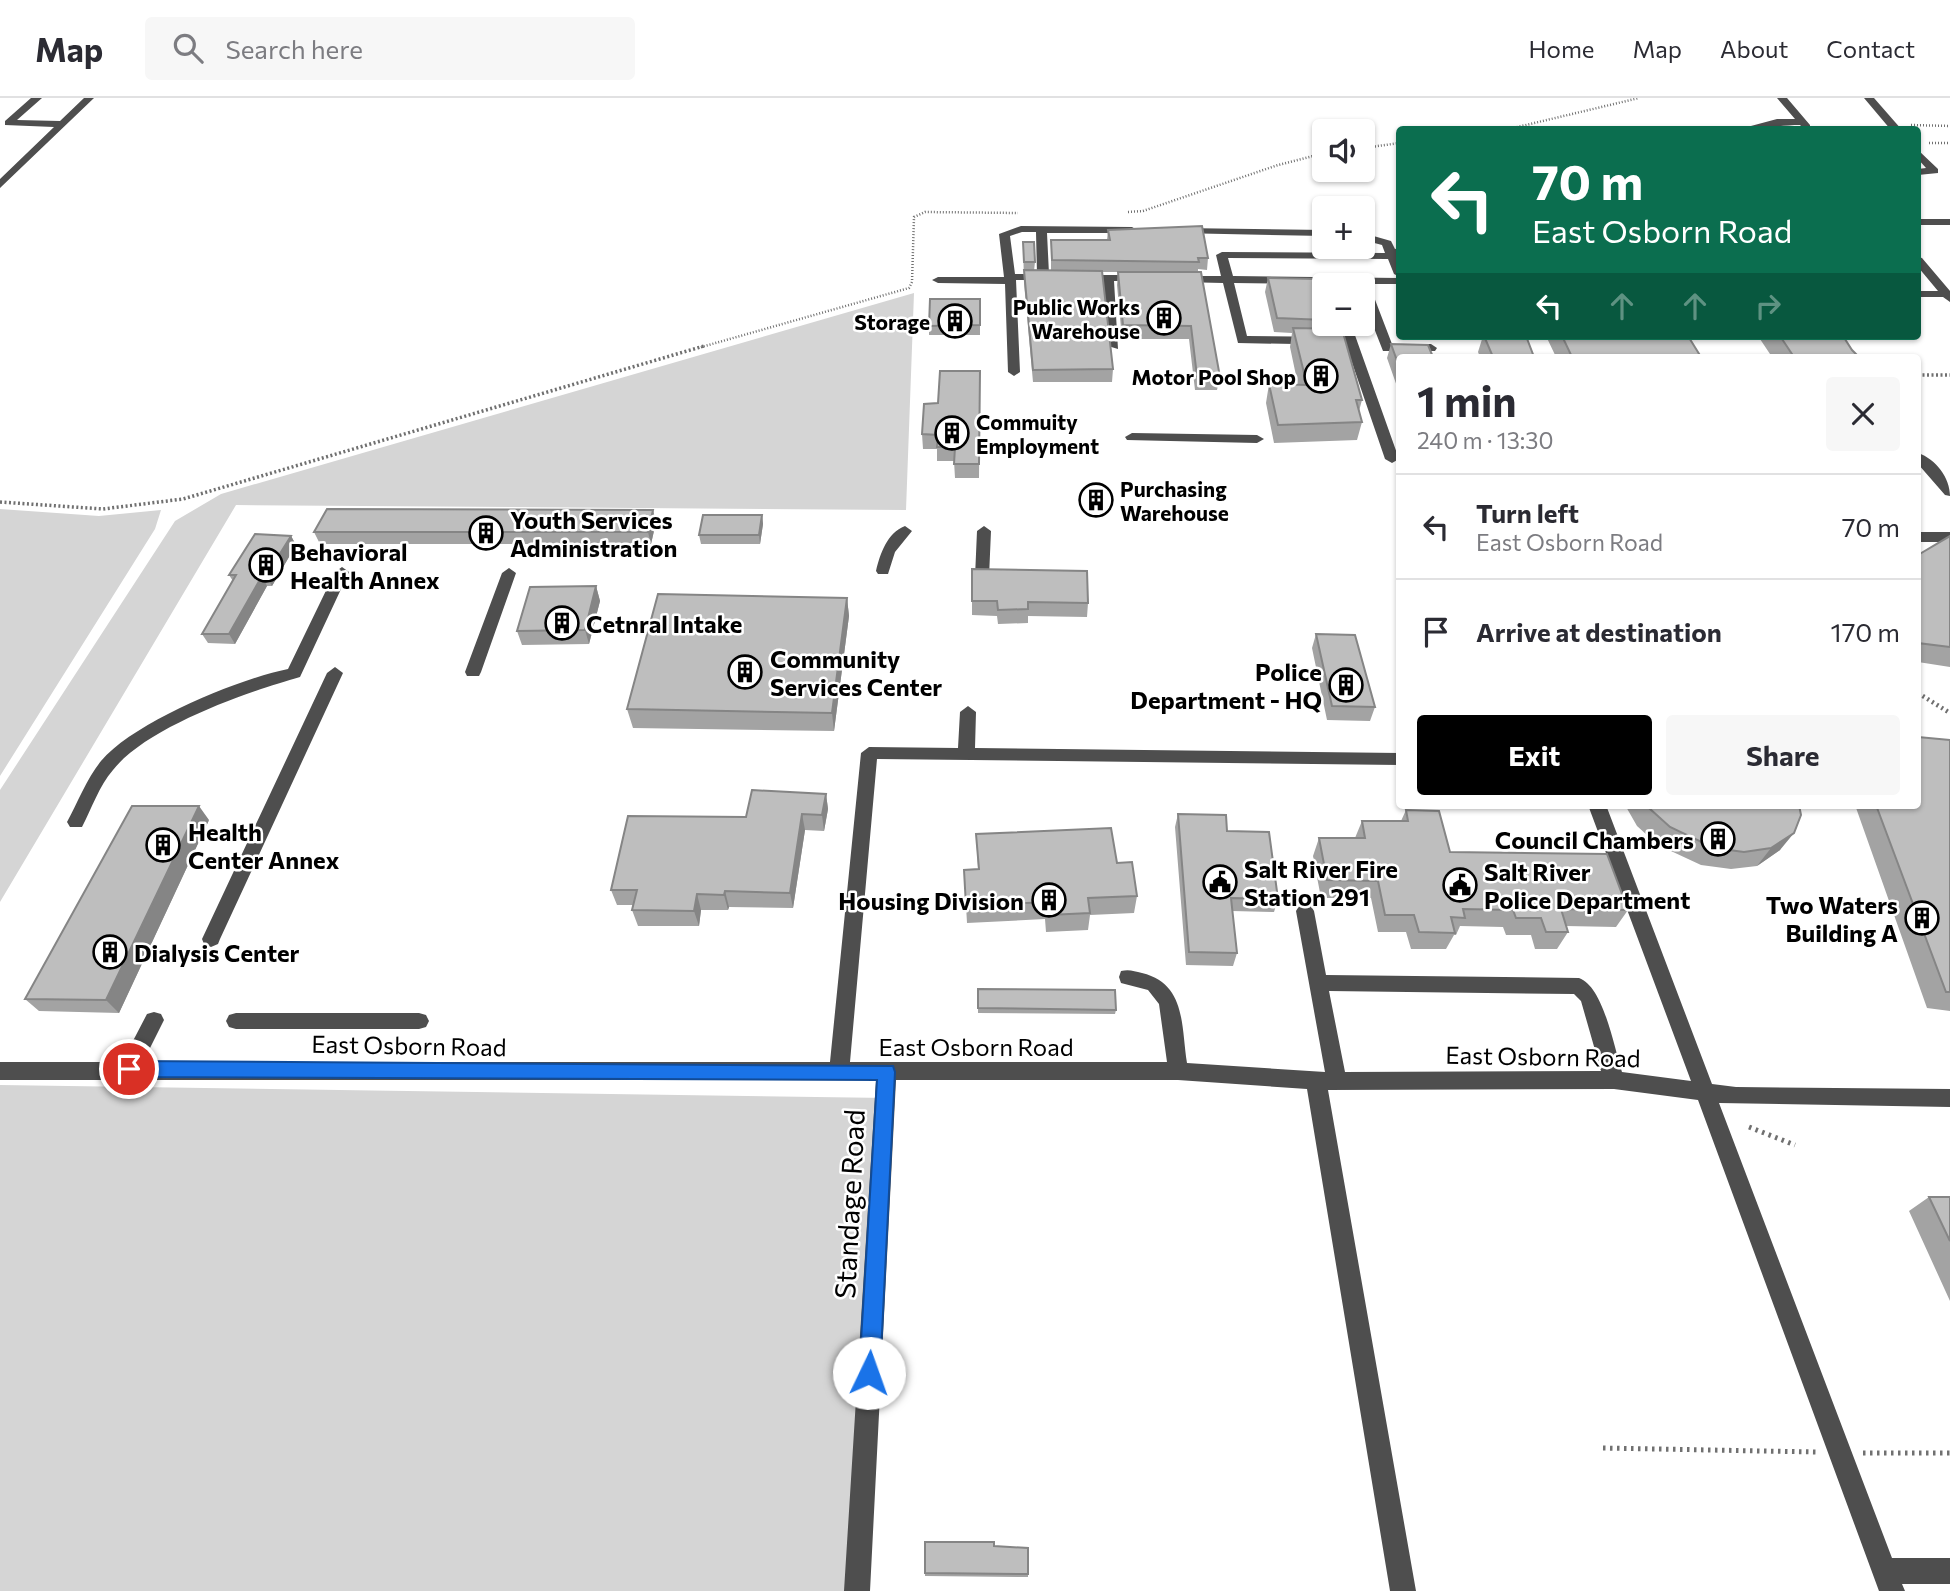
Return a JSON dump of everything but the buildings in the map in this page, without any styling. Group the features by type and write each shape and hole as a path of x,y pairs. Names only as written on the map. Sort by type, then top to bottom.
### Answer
{"street":[{"path":"37,98 8,123 62,124"},
{"path":"0,185 4,176 89,98"},
{"path":"1783,98 1806,126"},
{"path":"1869,98 1894,126"},
{"path":"1759,126 1777,122 1806,126"},
{"path":"1921,157 1934,172 1921,172"},
{"path":"1921,222 1950,222"},
{"path":"1014,372 1010,279 1004,234 1021,229 1149,231"},
{"path":"1041,229 1043,277"},
{"path":"1163,231 1312,233"},
{"path":"1375,240 1387,243 1396,254"},
{"path":"1351,341 1242,340 1222,255 1396,254"},
{"path":"1921,263 1949,296"},
{"path":"938,280 1056,277"},
{"path":"1069,278 1312,282"},
{"path":"1108,278 1114,346"},
{"path":"1375,281 1396,281"},
{"path":"1921,294 1949,296"},
{"path":"1375,316 1387,348 1431,347"},
{"path":"1349,336 1392,459"},
{"path":"1132,438 1257,439"},
{"path":"1921,459 1933,469 1950,492"},
{"path":"883,571 888,551 905,531"},
{"path":"982,578 984,531"},
{"path":"1921,537 1950,537"},
{"path":"76,822 108,765 127,747 246,685 274,675 294,673 342,572"},
{"path":"473,672 509,573"},
{"path":"211,939 335,673"},
{"path":"966,756 968,712"},
{"path":"839,1072 869,754 1396,759"},
{"path":"1599,809 1889,1581 1950,1571"},
{"path":"1305,911 1318,983 1327,1081 1403,1591"},
{"path":"1128,976 1154,985 1168,1001 1178,1072"},
{"path":"1318,983 1579,986 1589,997 1614,1080"},
{"path":"129,1069 154,1020"},
{"path":"236,1021 419,1021"},
{"name":"East Osborn Road","path":"0,1071 129,1069 1178,1072 1327,1081 1614,1080 1736,1096 1950,1098"},
{"name":"Standage Road","path":"857,1591 886,1072"}],"path":[{"path":"1522,126 1639,98"},
{"path":"1921,127 1950,126"},
{"path":"1921,143 1950,143"},
{"path":"1375,146 1396,144"},
{"path":"1121,213 1143,211 1278,165 1312,156"},
{"path":"0,502 103,509 183,499 653,360 909,288 912,282 914,217 925,212 1030,213"},
{"path":"1921,375 1950,374"},
{"path":"1921,695 1950,713"},
{"path":"1749,1127 1795,1145"},
{"path":"1603,1448 1950,1453"}],"shaded area":[{"path":"914,293 906,510 236,505 0,902 0,790 175,521 221,494"},
{"path":"0,509 99,516 161,510 155,529 0,776"},
{"path":"0,1085 888,1098 854,1591 0,1591"}],"place":[{"name":"Public Works Warehouse","path":"1164,318"},
{"name":"Storage","path":"955,321"},
{"name":"Motor Pool Shop","path":"1321,376"},
{"name":"Commuity Employment","path":"952,433"},
{"name":"Purchasing Warehouse","path":"1096,500"},
{"name":"Youth Services Administration","path":"486,533"},
{"name":"Behavioral Health Annex","path":"266,565"},
{"name":"Cetnral Intake","path":"562,623"},
{"name":"Community Services Center","path":"745,672"},
{"name":"Police Department - HQ","path":"1346,685"},
{"name":"Council Chambers","path":"1718,839"},
{"name":"Health Center Annex","path":"163,845"},
{"name":"Salt River Fire Station 291","path":"1220,882"},
{"name":"Salt River Police Department","path":"1460,885"},
{"name":"Housing Division","path":"1049,900"},
{"name":"Two Waters Building A","path":"1922,918"},
{"name":"Dialysis Center","path":"110,952"}],"route":[{"path":"129,1069 505,1073 886,1072 869,1373"}]}
